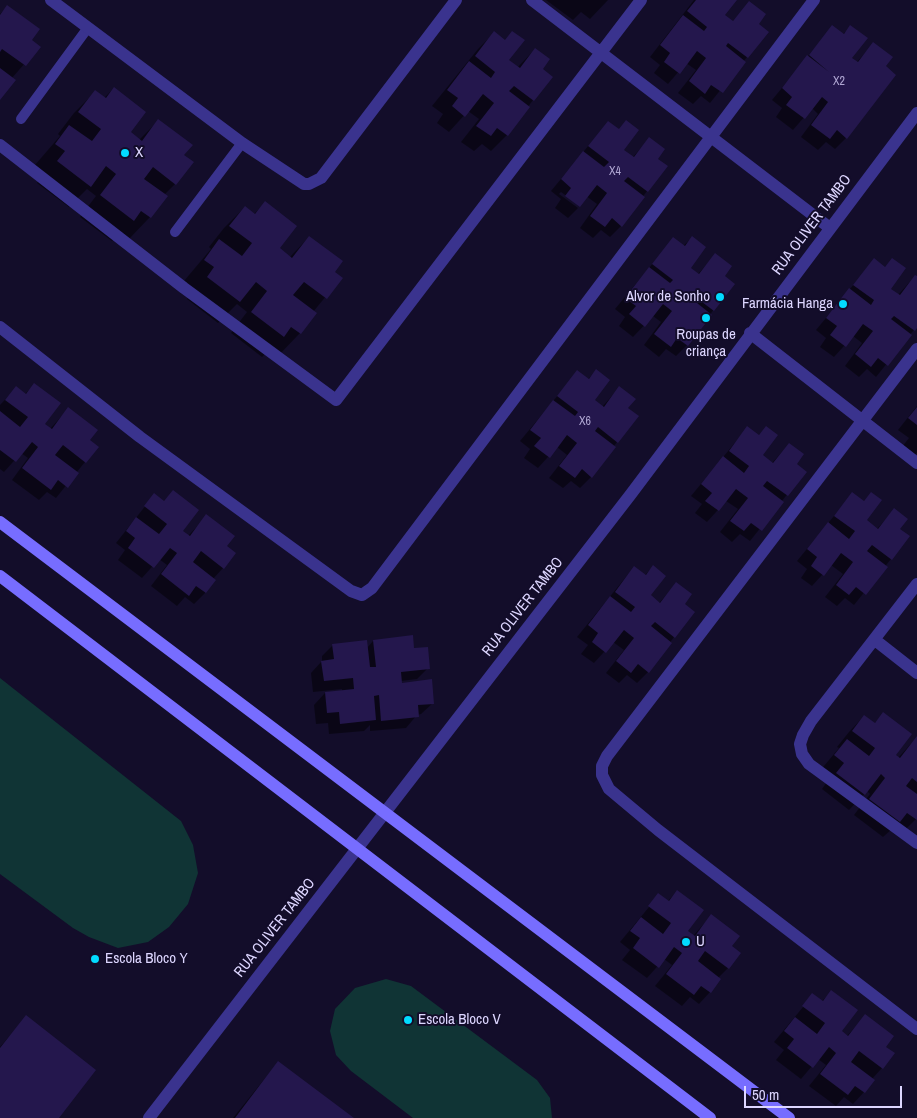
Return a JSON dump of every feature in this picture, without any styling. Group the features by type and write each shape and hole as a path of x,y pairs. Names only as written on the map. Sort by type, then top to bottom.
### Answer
{"street":[{"path":"51,0 87,29 242,143 304,184 315,182 456,0"},
{"path":"532,0 830,228"},
{"path":"0,145 176,282 336,400 641,0"},
{"path":"0,327 156,448 344,586 362,595 372,588 582,310 710,135 814,0"},
{"name":"RUA OLIVER TAMBO","path":"148,1118 631,494 917,112"},
{"path":"750,333 917,463"},
{"path":"917,349 607,756 602,766 602,776 609,789 658,830 917,1029"},
{"path":"0,522 789,1118"},
{"path":"0,576 710,1118"},
{"path":"917,584 802,735 802,754 809,764 917,843"},
{"path":"875,640 917,673"}],"lane":[{"path":"21,119 87,29"},
{"path":"175,232 242,143"}],"green space":[{"path":"0,678 181,821 193,845 198,873 188,904 169,927 148,942 118,948 89,937 73,928 0,874"},
{"path":"386,979 411,986 537,1080 550,1098 552,1118 413,1118 351,1071 336,1055 330,1031 335,1009 355,988"}],"building":[{"path":"696,0 737,0 725,15 733,21 749,1 766,14 759,24 769,32 748,58 728,43 726,46 746,62 723,93 711,85 705,94 689,81 706,58 697,51 680,74 664,62 670,53 660,45 683,15 704,31 707,27 687,11"},
{"path":"7,5 40,29 32,40 41,47 26,66 2,49 0,52 0,15"},
{"path":"832,25 844,34 850,25 868,38 852,58 858,62 873,42 893,57 886,66 896,75 847,139 837,130 830,139 811,125 828,102 822,97 805,119 786,105 792,97 782,88 807,55 829,72 809,55"},
{"path":"494,31 505,40 512,31 525,40 509,60 520,68 535,48 550,59 543,69 553,77 534,101 514,86 509,91 530,107 508,136 497,128 491,136 476,126 494,103 483,94 465,117 452,106 458,98 447,90 469,61 491,78 495,72 475,56"},
{"path":"0,68 16,80 0,100"},
{"name":"X","path":"114,87 146,112 131,132 142,141 158,119 193,145 184,155 194,162 176,185 153,167 144,179 168,196 151,218 141,211 134,221 100,195 116,174 106,166 91,187 57,161 65,151 55,144 69,125 92,141 101,129 78,112 95,90 106,98"},
{"path":"626,120 639,130 624,150 634,157 649,137 665,149 658,159 668,166 648,192 628,177 624,181 645,197 622,227 612,218 605,227 590,216 607,193 597,185 580,207 565,196 571,188 561,179 583,151 604,167 609,162 588,146 608,121 619,129"},
{"path":"265,201 297,226 280,248 292,258 309,236 343,261 335,272 343,278 327,299 304,282 293,295 317,313 301,334 291,327 284,337 251,312 267,291 256,282 240,302 207,277 214,267 204,260 219,239 242,256 252,243 229,226 245,206 255,214"},
{"path":"692,236 706,247 691,268 699,274 715,253 732,266 725,276 735,284 714,311 694,296 692,299 712,315 688,346 677,338 671,347 654,334 672,311 663,304 645,327 629,314 636,306 625,298 649,267 670,283 673,280 652,264 673,237 685,246"},
{"path":"874,258 885,267 892,258 906,268 891,289 900,295 915,275 917,276 917,328 915,331 894,316 891,319 912,335 888,366 878,358 871,367 855,354 873,331 863,324 846,347 830,335 837,326 826,318 849,288 871,305 874,300 853,285"},
{"path":"596,369 610,380 595,400 604,407 619,386 636,399 628,408 639,416 618,443 598,427 595,431 616,447 592,478 582,469 575,478 559,466 577,443 567,435 550,458 534,446 541,438 530,430 553,400 575,416 578,412 557,396 577,370 589,379"},
{"path":"34,383 61,403 45,424 52,429 68,407 98,430 90,440 99,447 86,463 63,445 55,455 79,473 68,488 58,480 51,490 22,468 38,447 32,442 16,462 0,450 0,411 20,427 28,417 5,400 16,386 26,394"},
{"path":"917,407 917,425 908,418"},
{"path":"747,426 759,435 766,426 778,435 763,455 773,463 789,443 804,454 797,464 807,472 788,496 767,481 763,486 784,502 762,531 751,523 744,531 730,521 748,498 736,489 719,511 705,501 712,493 701,484 723,456 744,473 749,466 729,451"},
{"path":"173,490 199,510 183,531 190,536 206,514 235,536 227,546 236,553 224,569 201,551 193,562 216,580 206,593 196,586 189,596 161,574 177,553 170,548 154,568 128,548 135,538 126,531 136,517 159,534 167,524 144,506 154,493 164,501"},
{"path":"852,492 864,501 871,492 882,500 867,520 878,529 894,508 908,519 900,529 910,536 892,560 872,545 867,551 888,567 866,595 856,587 849,595 836,585 853,562 841,553 824,576 811,566 817,557 807,549 828,522 849,539 855,531 834,516"},
{"path":"653,565 666,576 651,595 660,603 676,582 692,594 685,604 695,612 675,638 655,622 651,626 672,643 649,673 638,664 631,673 616,661 634,638 624,630 606,653 592,642 598,633 588,625 610,596 631,612 635,607 615,592 634,566 646,575"},
{"path":"413,635 414,648 428,647 430,669 401,672 402,683 432,679 434,704 418,705 419,717 381,721 379,695 374,696 376,720 340,724 339,712 327,713 325,692 354,689 353,678 324,681 321,661 334,659 332,644 367,640 370,667 376,667 373,640"},
{"path":"883,712 912,734 896,755 900,758 917,736 917,782 912,778 906,786 917,794 917,820 907,813 900,822 869,799 885,778 881,774 865,795 836,773 844,763 834,755 847,739 869,756 875,748 852,731 864,715 875,723"},
{"name":"U","path":"677,890 704,910 688,931 695,936 711,914 740,936 732,946 741,953 729,969 705,951 698,961 721,979 711,993 701,986 694,995 666,974 682,953 674,947 659,968 633,948 640,938 630,931 641,917 663,934 671,923 648,906 658,893 669,901"},
{"path":"831,990 858,1010 842,1031 848,1036 865,1014 894,1036 886,1047 895,1053 883,1069 859,1051 851,1062 875,1080 865,1093 855,1086 848,1095 820,1074 836,1053 829,1047 813,1068 787,1048 794,1039 784,1031 795,1017 817,1034 825,1023 802,1006 812,993 823,1001"},
{"path":"26,1015 96,1070 59,1118 0,1118 0,1048"},
{"path":"278,1061 354,1118 235,1118"}],"place":[{"name":"X","path":"125,153"},
{"name":"Alvor de Sonho","path":"720,297"},
{"name":"Farmácia Hanga","path":"843,304"},
{"name":"Roupas de criança","path":"706,318"},
{"name":"U","path":"686,942"},
{"name":"Escola Bloco Y","path":"95,959"},
{"name":"Escola Bloco V","path":"408,1020"}]}
